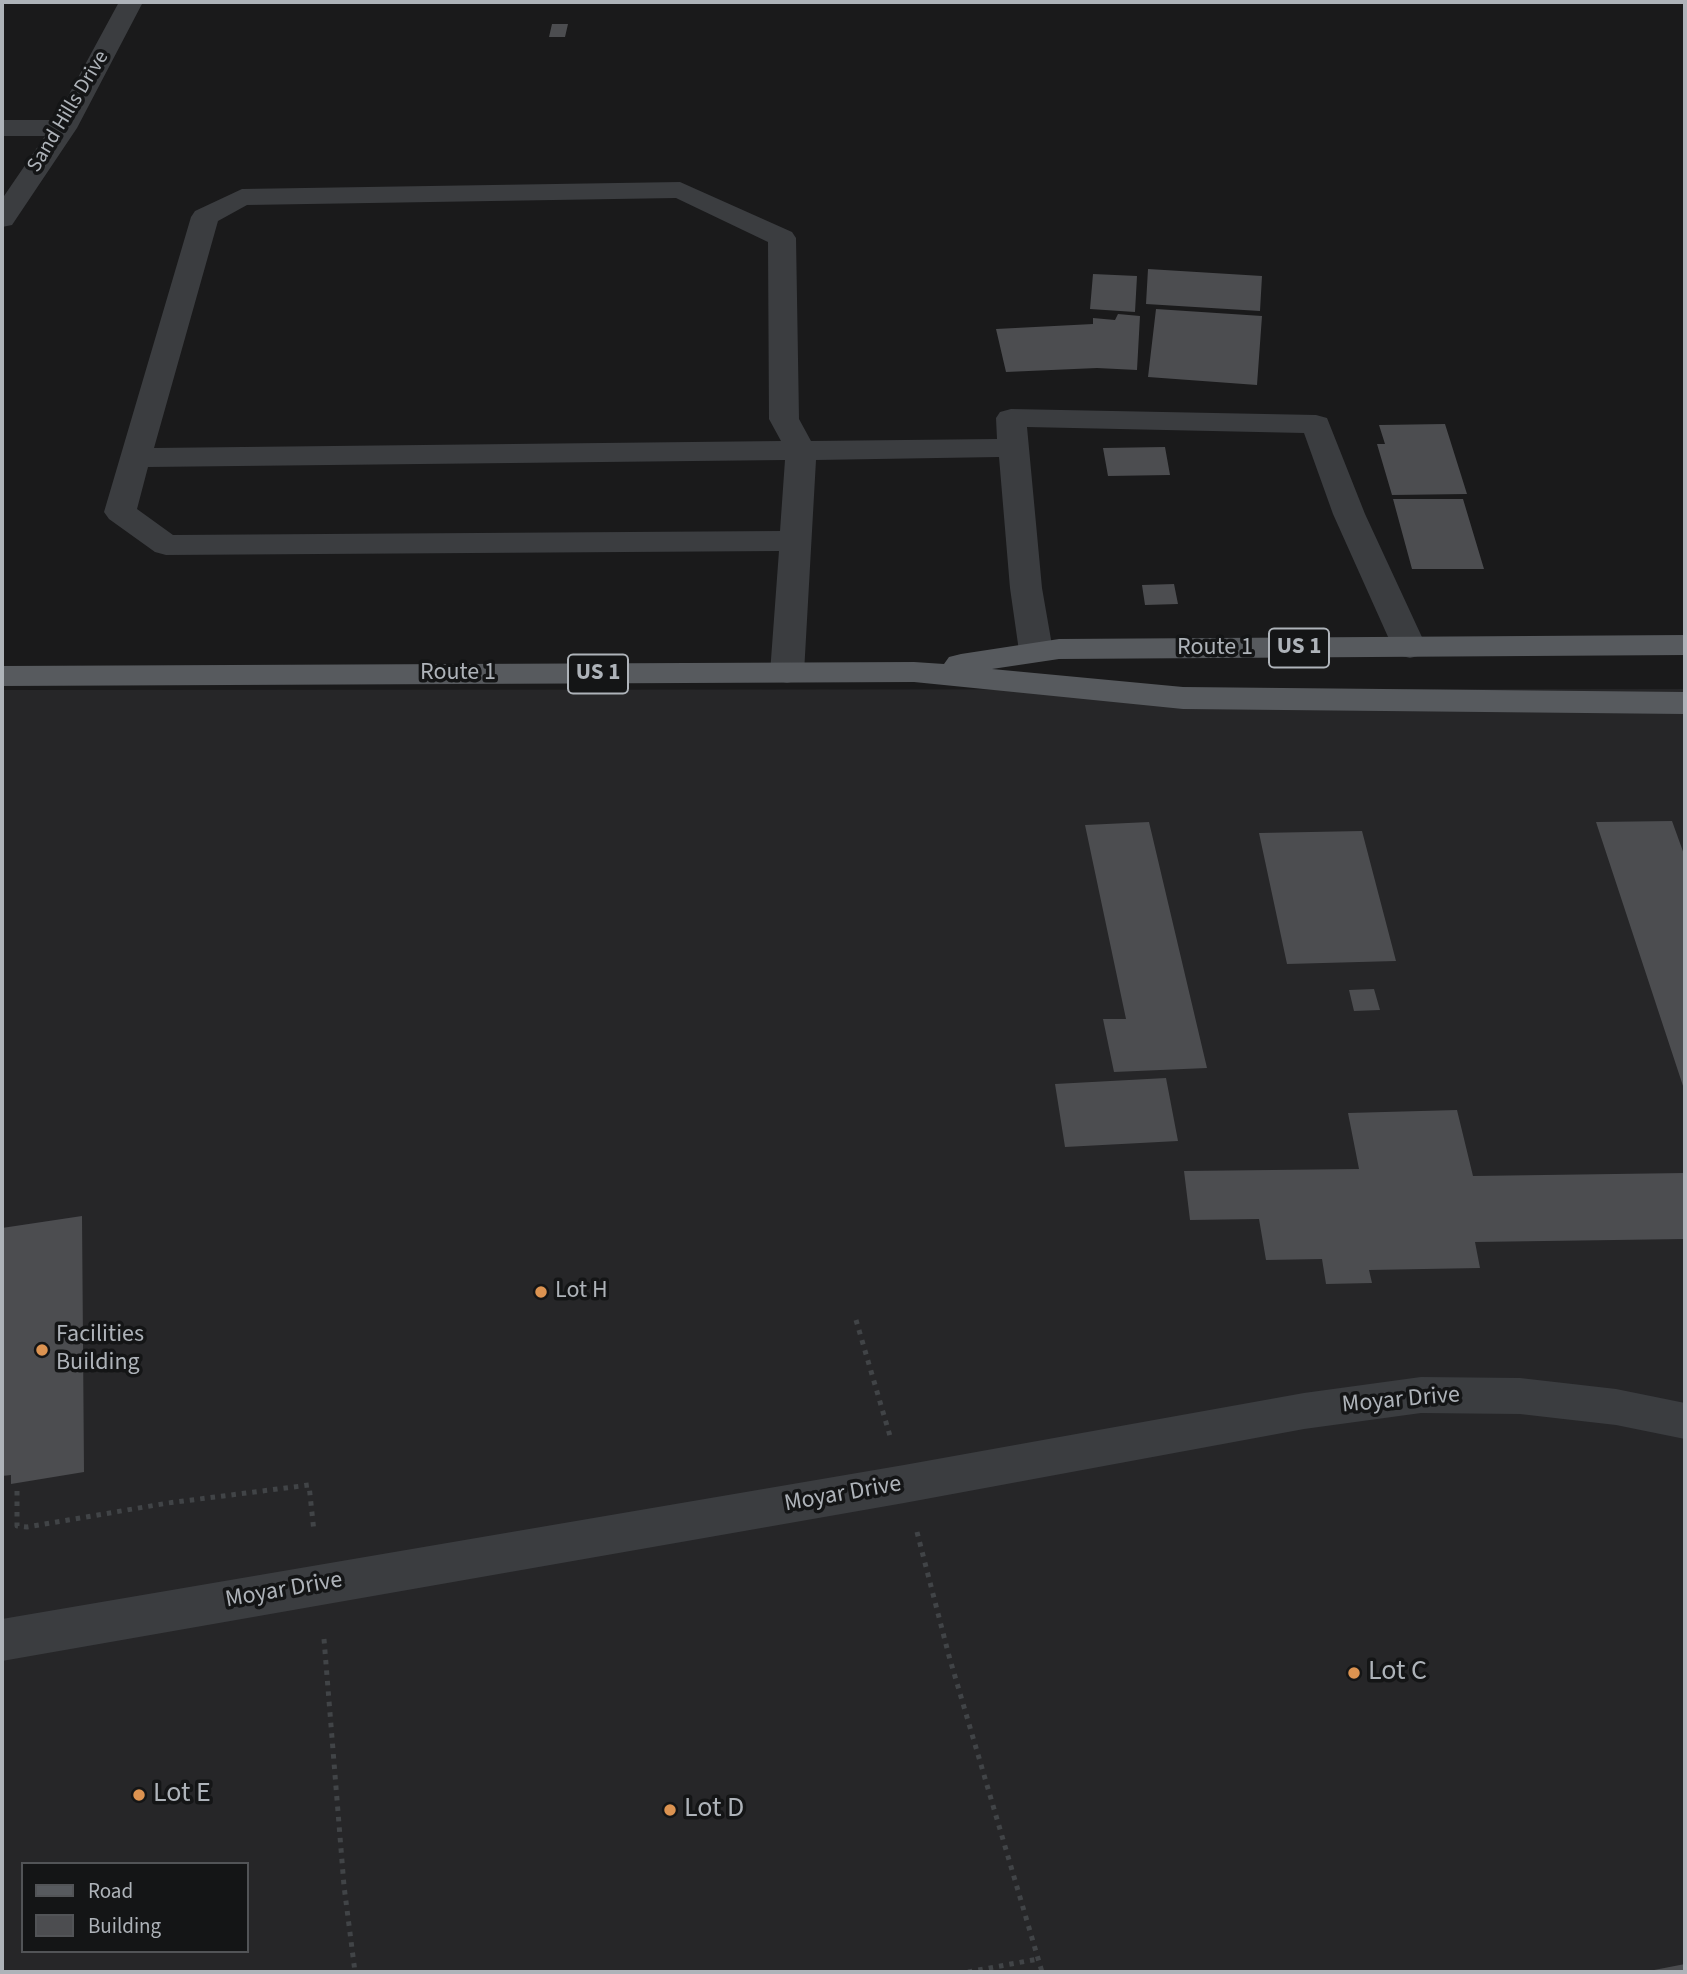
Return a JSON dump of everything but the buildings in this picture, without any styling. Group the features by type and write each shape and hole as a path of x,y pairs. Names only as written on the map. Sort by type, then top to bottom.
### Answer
{"main road":[{"name":"Route 1","path":"914,672 1036,650 1685,645"},
{"name":"Route 1","path":"2,676 914,672 1183,698 1685,703"}],"street":[{"name":"Sand Hills Drive","path":"2,219 64,128 131,2"},
{"path":"2,128 64,128"},
{"path":"788,673 801,450 784,419 782,238 680,190 242,197 205,218 120,512 166,545 795,541"},
{"path":"1036,650 1026,588 1011,418 1315,424 1349,514 1410,648"},
{"path":"134,458 1014,448"},
{"name":"Moyar Drive","path":"2,1640 904,1484 1304,1411 1421,1395 1520,1396 1616,1407 1685,1421"}],"path":[{"path":"856,1320 904,1484 949,1656 1042,1972"},
{"path":"968,1972 1038,1959"}],"shaded area":[{"path":"1685,689 1685,1972 2,1972 2,690"}],"place":[{"name":"Lot H","path":"541,1292"},
{"name":"Facilities Building","path":"42,1350"},
{"name":"Lot C","path":"1354,1673"},
{"name":"Lot E","path":"139,1795"},
{"name":"Lot D","path":"670,1810"}]}
